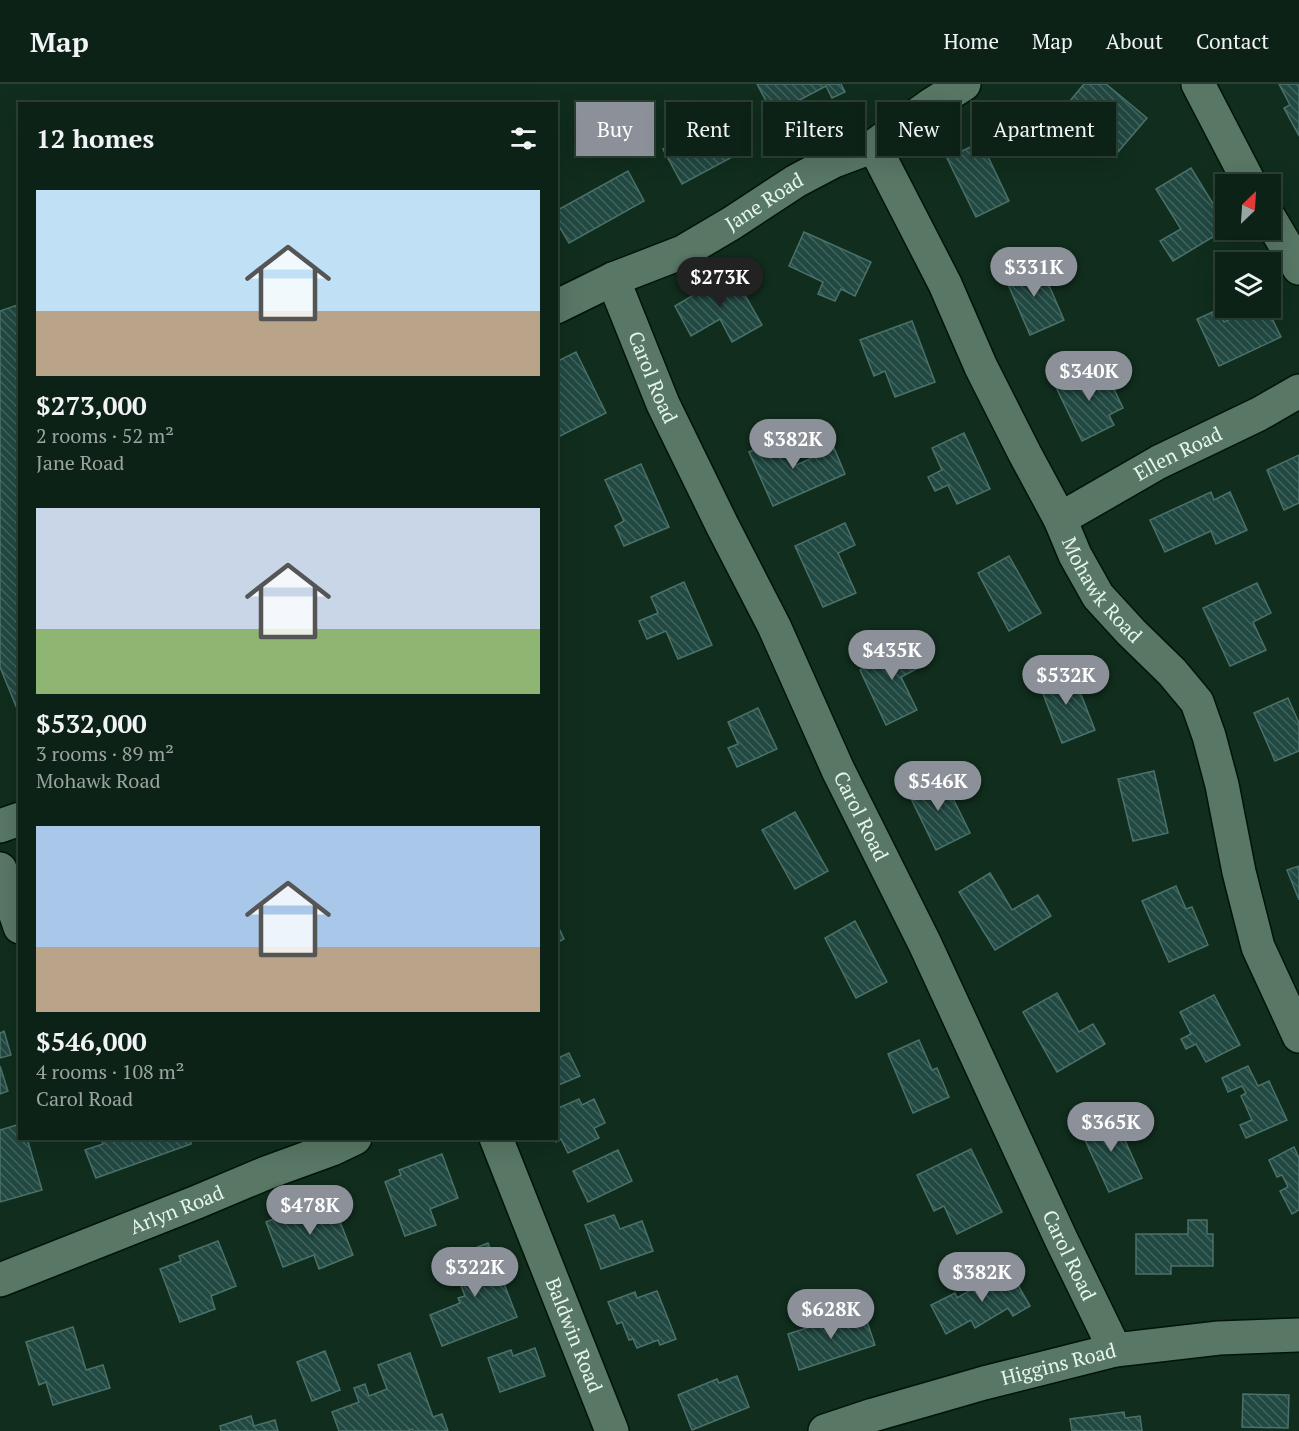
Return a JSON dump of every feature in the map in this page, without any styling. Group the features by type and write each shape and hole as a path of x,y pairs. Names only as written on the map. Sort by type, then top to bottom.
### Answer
{"street":[{"name":"Jane Road","path":"558,306 613,279 683,252 796,181 834,161 874,146 964,84"},
{"path":"1198,84 1245,174"},
{"name":"Mohawk Road","path":"874,146 945,284 981,367 1098,596 1172,672 1197,702 1222,785 1239,872 1258,947 1299,1035"},
{"path":"1281,238 1299,268"},
{"name":"Carol Road","path":"613,279 663,404 774,626 838,770 925,944 1115,1350"},
{"name":"Ellen Road","path":"1060,519 1159,462 1259,414 1299,391"},
{"path":"0,825 18,820"},
{"path":"0,869 17,912"},
{"name":"Arlyn Road","path":"0,1280 351,1140"},
{"name":"Baldwin Road","path":"497,1140 604,1429"},
{"name":"Higgins Road","path":"825,1431 984,1383 1115,1350 1220,1338 1299,1335"}],"building":[{"path":"757,84 841,84 845,92 832,98 826,86 796,102 767,102"},
{"path":"1084,84 1106,84 1147,118 1118,152 1116,150 1116,102 1069,102"},
{"path":"1279,84 1299,84 1299,136 1284,108 1290,105"},
{"path":"972,146 972,156 988,156 1009,201 976,217 947,158 960,156 960,152"},
{"path":"667,156 734,156 682,184"},
{"path":"1191,168 1215,207 1215,236 1173,261 1160,241 1181,229 1156,189"},
{"path":"628,171 644,201 569,243 558,224 558,210"},
{"path":"804,232 871,262 855,296 841,289 835,301 818,294 823,282 789,266"},
{"path":"1038,260 1064,320 1030,335 1004,275"},
{"path":"730,269 762,325 732,342 720,319 691,336 675,306 702,290 700,286"},
{"path":"18,305 18,711 0,667 0,311"},
{"path":"1215,311 1215,318 1222,318 1224,322 1233,318 1272,318 1281,337 1219,366 1197,319"},
{"path":"912,321 935,382 895,397 885,371 874,376 860,340"},
{"path":"576,352 606,413 558,437 558,361"},
{"path":"1087,367 1093,379 1106,373 1123,408 1109,415 1114,425 1082,441 1054,383"},
{"path":"964,433 990,489 957,504 948,485 935,491 928,477 942,470 932,448"},
{"path":"797,436 801,444 787,450 794,466 834,448 845,474 773,506 749,452 782,437 784,441"},
{"path":"1299,455 1299,503 1284,510 1267,470"},
{"path":"641,464 669,527 624,546 615,526 624,521 605,480"},
{"path":"1211,492 1214,500 1230,492 1247,530 1216,544 1211,531 1165,552 1150,520"},
{"path":"845,523 855,545 838,553 856,593 823,607 795,546"},
{"path":"1009,556 1041,613 1009,631 978,573"},
{"path":"684,582 712,645 678,659 666,631 647,639 639,621 658,613 651,597"},
{"path":"1257,583 1271,613 1253,622 1266,650 1230,666 1203,608"},
{"path":"895,640 900,650 911,644 922,666 901,677 917,710 886,725 860,670 886,657 881,646"},
{"path":"1071,669 1095,730 1062,743 1038,681"},
{"path":"1288,698 1299,723 1299,751 1275,761 1254,713"},
{"path":"758,708 777,749 737,767 728,748 738,744 728,722"},
{"path":"1154,771 1168,833 1133,841 1118,779"},
{"path":"941,774 970,833 936,850 907,790"},
{"path":"795,812 828,871 795,889 762,830"},
{"path":"1299,866 1299,900 1287,870"},
{"path":"990,873 1012,910 1038,895 1051,916 995,950 959,892"},
{"path":"1176,886 1186,909 1192,907 1208,945 1169,962 1142,901"},
{"path":"855,921 887,982 856,998 825,938"},
{"path":"558,926 564,939 558,942"},
{"path":"1057,993 1079,1032 1093,1024 1105,1044 1057,1072 1023,1012"},
{"path":"1214,995 1240,1045 1206,1062 1196,1044 1186,1049 1181,1039 1191,1034 1180,1012"},
{"path":"4,1031 11,1055 0,1058 0,1033"},
{"path":"919,1040 932,1070 937,1068 949,1097 913,1113 888,1054"},
{"path":"569,1053 580,1076 558,1085 558,1058"},
{"path":"0,1066 8,1091 0,1094"},
{"path":"1248,1066 1258,1086 1269,1081 1287,1120 1246,1138 1240,1125 1252,1120 1241,1096 1246,1093 1242,1086 1228,1092 1222,1078"},
{"path":"579,1099 582,1105 594,1099 605,1123 594,1128 599,1138 568,1153 561,1139 556,1142 555,1140 558,1140 558,1108"},
{"path":"1113,1114 1142,1178 1109,1192 1080,1129"},
{"path":"18,1125 18,1140 28,1140 42,1190 0,1202 0,1130"},
{"path":"102,1140 190,1140 191,1144 96,1178 85,1150 103,1144"},
{"path":"1294,1147 1299,1158 1299,1210 1292,1214 1280,1191 1288,1187 1282,1175 1277,1177 1269,1160"},
{"path":"971,1149 1002,1212 957,1234 944,1206 934,1211 917,1175"},
{"path":"618,1150 632,1181 588,1202 573,1171"},
{"path":"442,1154 458,1198 430,1209 436,1225 405,1236 385,1182 401,1175 399,1170"},
{"path":"332,1201 353,1255 319,1269 314,1255 283,1267 266,1222 307,1206 309,1211"},
{"path":"614,1215 620,1229 642,1221 653,1251 601,1269 585,1225"},
{"path":"1188,1220 1207,1220 1207,1234 1213,1234 1213,1266 1171,1266 1171,1274 1136,1274 1136,1234 1188,1234"},
{"path":"218,1241 236,1286 211,1296 215,1309 180,1322 160,1269 181,1261 179,1256"},
{"path":"488,1243 517,1317 442,1346 430,1315 460,1303 458,1298 465,1296 450,1258"},
{"path":"1008,1268 1030,1306 1013,1316 1008,1308 975,1328 971,1320 946,1334 931,1305 955,1293 957,1298"},
{"path":"657,1291 676,1339 660,1345 658,1340 637,1348 633,1339 629,1340 622,1322 617,1324 608,1302 635,1292 637,1298"},
{"path":"863,1310 875,1345 799,1370 788,1334"},
{"path":"73,1327 86,1370 103,1365 110,1388 53,1405 46,1382 39,1385 26,1342"},
{"path":"535,1348 545,1376 500,1392 488,1358 511,1350 513,1356"},
{"path":"325,1351 340,1390 312,1401 297,1362"},
{"path":"410,1353 433,1417 442,1414 448,1431 413,1431 412,1429 408,1431 339,1431 332,1412 359,1402 354,1388 365,1384 369,1396 387,1389 378,1365"},
{"path":"737,1376 749,1407 692,1430 678,1395 717,1379 719,1383"},
{"path":"1243,1394 1289,1395 1288,1428 1242,1427"},
{"path":"1124,1412 1125,1418 1140,1416 1142,1431 1072,1431 1070,1419"},
{"path":"251,1416 254,1426 275,1420 278,1431 221,1431 220,1426"}]}
